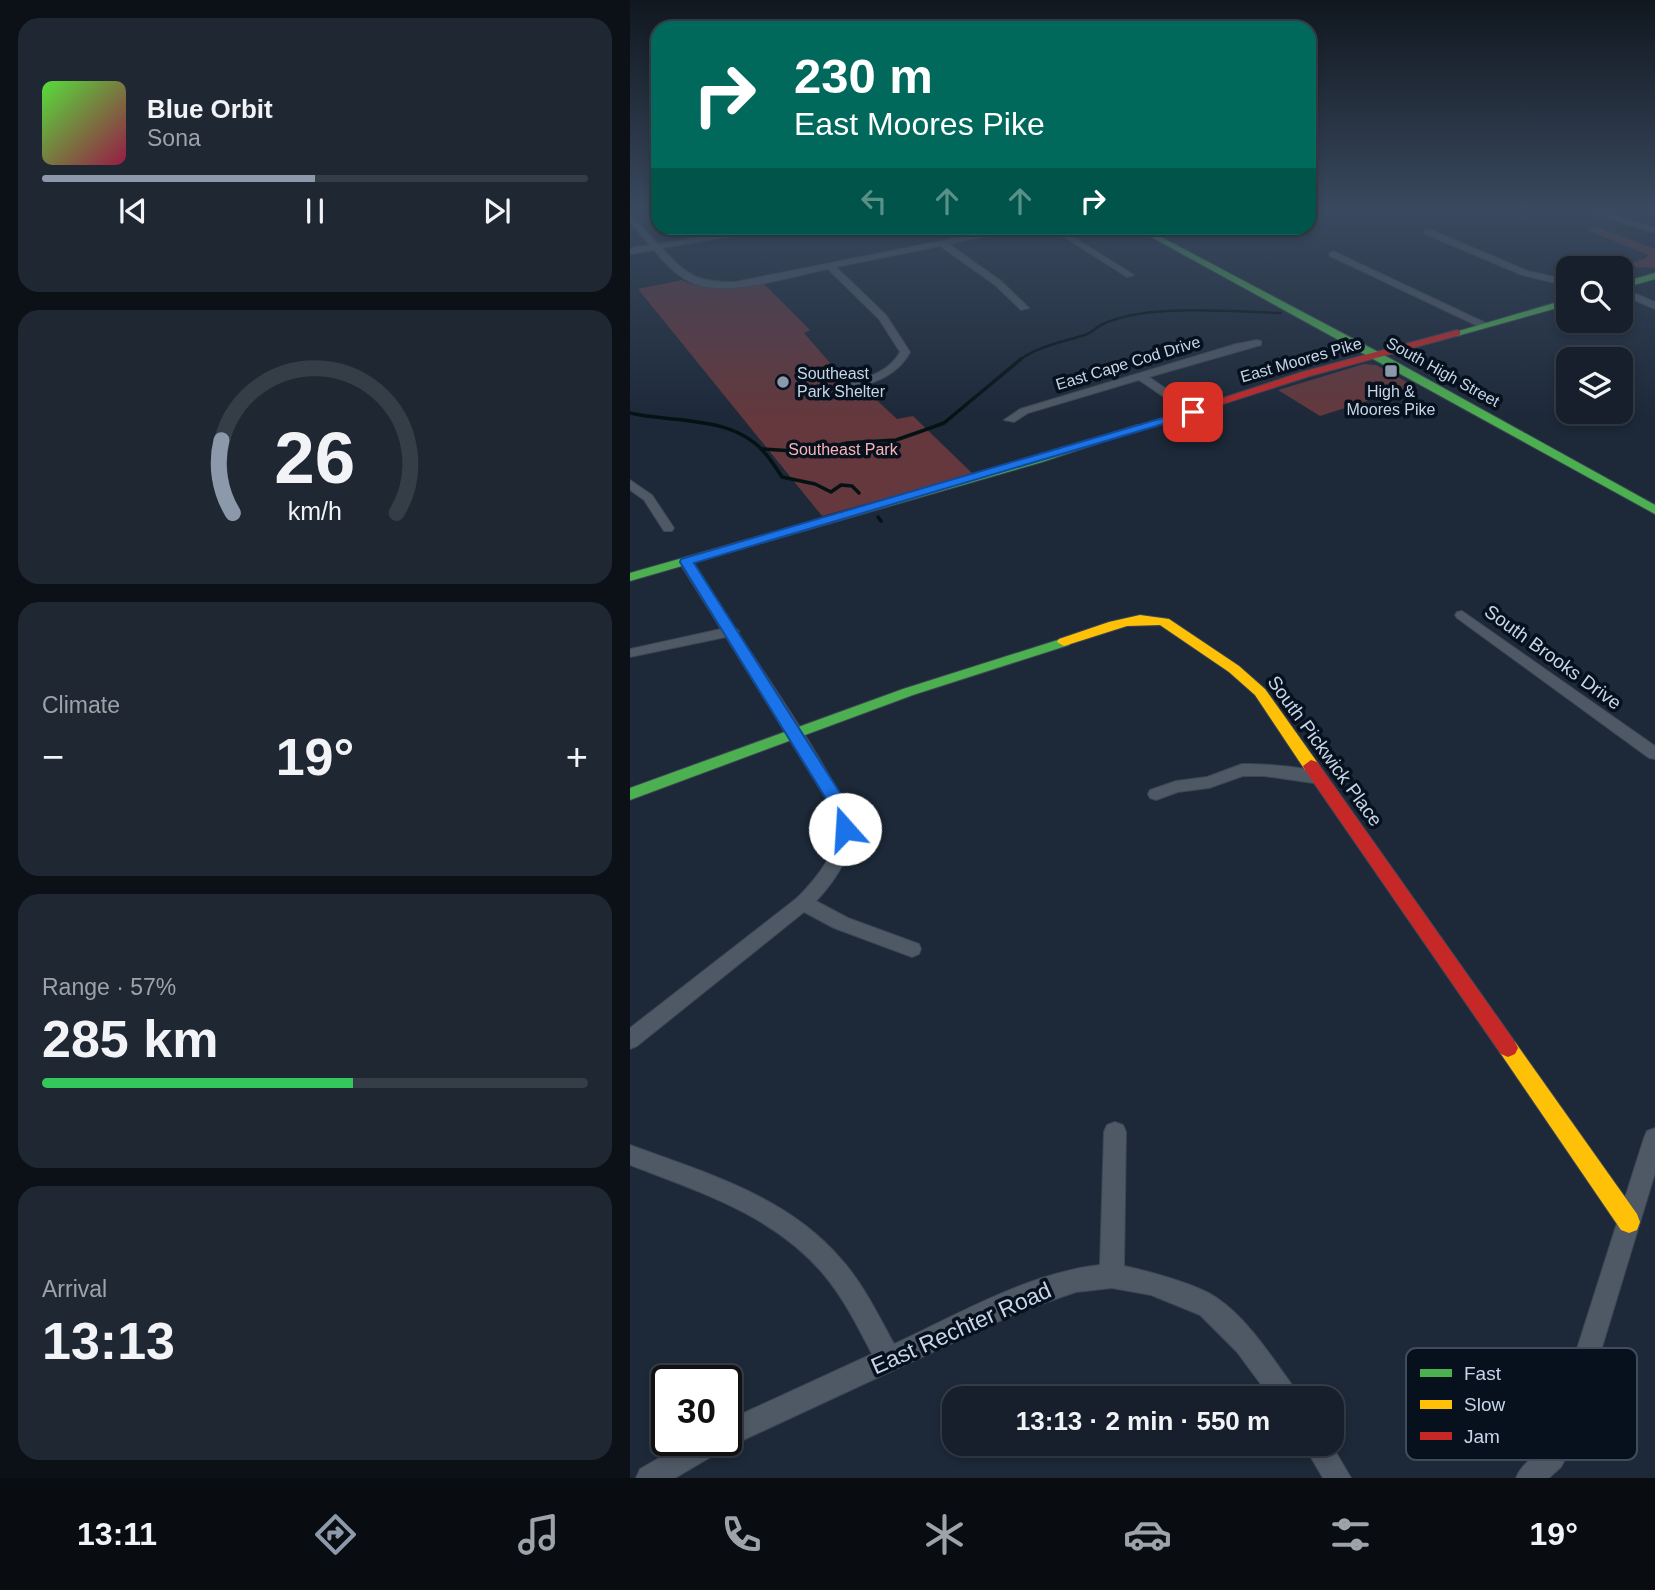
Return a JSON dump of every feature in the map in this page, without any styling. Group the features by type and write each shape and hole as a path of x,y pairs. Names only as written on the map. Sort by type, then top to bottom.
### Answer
{"street":[{"path":"693,280 735,285 760,280"},
{"path":"837,390 889,372 902,361 905,352 894,333 844,280"},
{"path":"994,280 1024,308"},
{"name":"South High Street","path":"1236,280 1655,510"},
{"path":"1388,280 1485,326"},
{"path":"1633,295 1655,306"},
{"name":"East Moores Pike","path":"630,577 1193,412 1306,374 1556,305"},
{"name":"East Cape Cod Drive","path":"1010,420 1024,411 1257,343"},
{"path":"1142,377 1193,412"},
{"path":"630,484 648,498 668,528"},
{"path":"630,1040 803,903 834,863 845,836 834,796 686,562"},
{"name":"South Brooks Drive","path":"1462,615 1655,754"},
{"name":"South Pickwick Place","path":"630,794 795,732 1046,647 1128,622 1155,619 1164,622 1250,682 1281,720 1629,1222"},
{"path":"630,653 732,631"},
{"path":"1156,794 1176,787 1209,782 1242,770 1264,770 1320,778"},
{"path":"803,903 841,923 912,949"},
{"path":"1112,1276 1115,1132"},
{"path":"1590,1348 1655,1138"},
{"path":"630,1155 744,1200 777,1218 807,1241 824,1256 859,1304 888,1359"},
{"name":"East Rechter Road","path":"742,1427 1046,1288 1076,1280 1112,1276 1150,1283 1208,1306 1247,1343 1277,1386"},
{"path":"649,1478 688,1456"},
{"path":"1324,1456 1338,1478"},
{"path":"1529,1478 1550,1460"}],"green space":[{"name":"Southeast Park","path":"682,280 711,288 763,283 810,330 804,333 844,379 853,378 897,419 913,416 973,474 822,516 638,289"},
{"path":"1364,364 1376,365 1414,386 1320,416 1278,390"}],"waterway":[{"path":"1019,360 1043,348 1087,334 1103,324 1143,313 1190,310 1281,313"},
{"path":"762,449 811,452 847,443 896,440 944,423 1021,359"},
{"path":"630,413 700,422 735,431 750,439 763,451 782,477 815,484 831,492 841,485 852,486 859,493"},
{"path":"878,517 881,521"}],"traffic: fast":[{"path":"1236,280 1655,510"},
{"path":"1633,282 1641,280"},
{"path":"1457,333 1556,305"},
{"path":"630,577 1038,460 1141,427"},
{"path":"630,794 908,692 1064,642"}],"traffic: slow":[{"path":"1064,642 1127,622 1164,622 1234,669 1260,692 1311,766"},
{"path":"1508,1048 1629,1222"}],"traffic: jam":[{"path":"1141,427 1306,374 1457,333"},
{"path":"1311,766 1508,1048"}],"place":[{"name":"High & Moores Pike","path":"1391,371"},
{"name":"Southeast Park Shelter","path":"783,382"}],"route":[{"path":"845,829 834,796 686,562 1193,412"}]}
